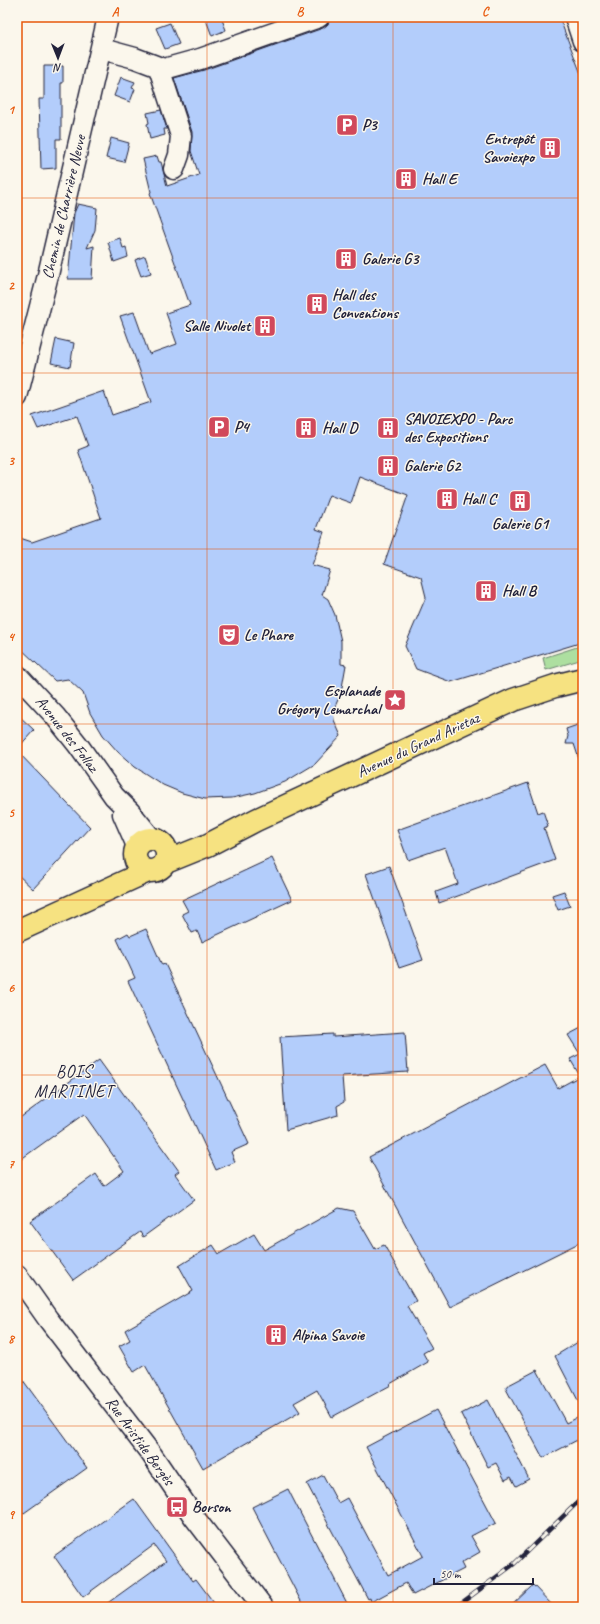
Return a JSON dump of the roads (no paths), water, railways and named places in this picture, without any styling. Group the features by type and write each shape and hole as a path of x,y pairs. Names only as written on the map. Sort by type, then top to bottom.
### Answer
{"main road":[{"name":"Avenue du Grand Arietaz","path":"150,853 208,846 256,820 513,700 583,679"},
{"path":"17,931 114,886 119,876 150,853"}],"street":[{"name":"Chemin de Charrière Neuve","path":"17,397 25,334 102,49 108,17"},
{"path":"102,49 135,58 164,69 198,59 319,17"},
{"path":"576,17 583,41"},
{"path":"159,68 180,136 179,156 174,169"},
{"name":"Avenue des Follaz","path":"17,675 74,739 114,796 130,812 150,853"},
{"name":"Rue Aristide Bergès","path":"17,1275 48,1319 152,1455 194,1516 263,1607"}],"railway":[{"path":"456,1607 514,1564 583,1497"}],"place":[{"name":"P3","path":"347,125"},
{"name":"Entrepôt Savoiexpo","path":"550,148"},
{"name":"Hall E","path":"406,179"},
{"name":"Galerie G3","path":"346,259"},
{"name":"Hall des Conventions","path":"317,304"},
{"name":"Salle Nivolet","path":"265,326"},
{"name":"P4","path":"219,427"},
{"name":"Hall D","path":"306,428"},
{"name":"SAVOIEXPO - Parc des Expositions","path":"388,428"},
{"name":"Galerie G2","path":"388,466"},
{"name":"Hall C","path":"447,499"},
{"name":"Galerie G1","path":"520,501"},
{"name":"Hall B","path":"486,591"},
{"name":"Le Phare","path":"229,635"},
{"name":"Esplanade Grégory Lemarchal","path":"395,700"},
{"name":"Alpina Savoie","path":"276,1335"},
{"name":"Borson","path":"177,1507"}],"district":[{"name":"BOIS MARTINET","path":"74,1081"}]}
